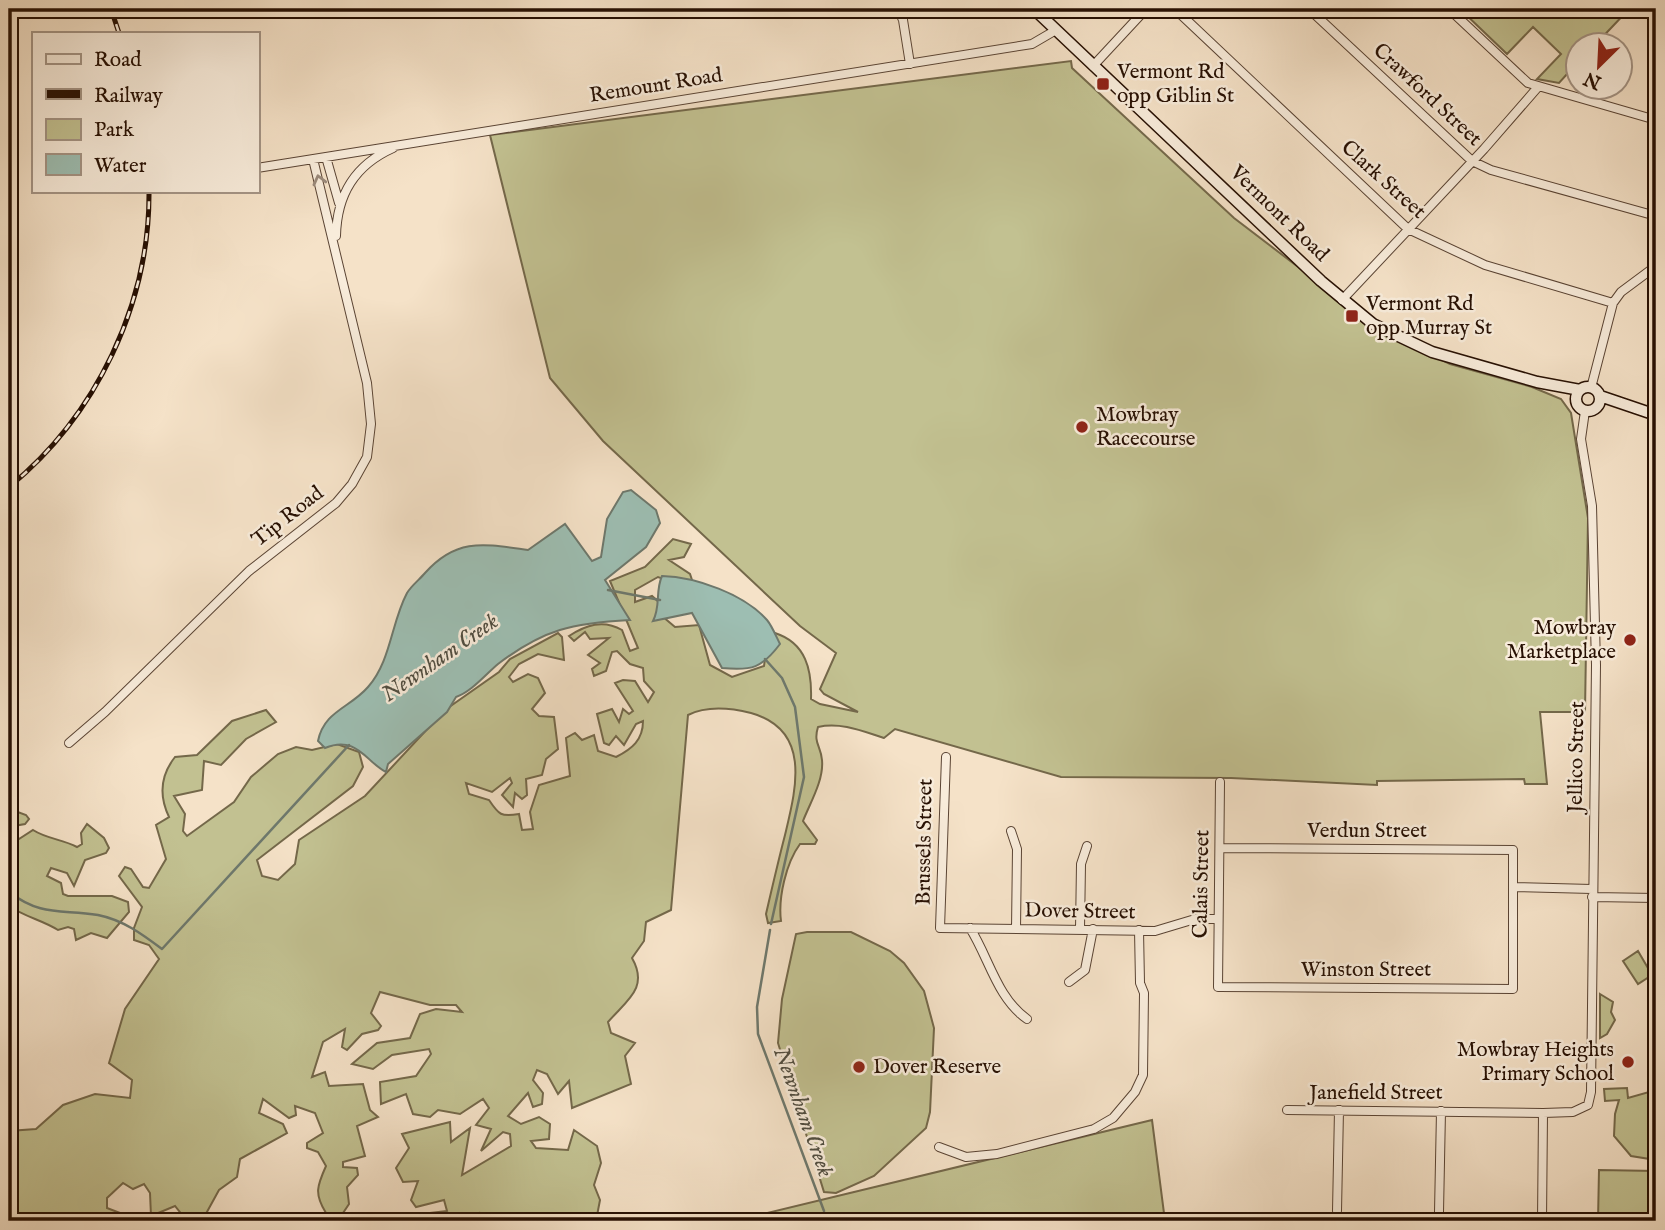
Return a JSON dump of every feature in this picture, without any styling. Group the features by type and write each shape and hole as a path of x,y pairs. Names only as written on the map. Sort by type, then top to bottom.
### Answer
{"street":[{"path":"898,9 903,20 910,64"},
{"name":"Vermont Road","path":"1034,9 1342,300 1373,324 1411,343 1582,393"},
{"path":"1093,66 1146,9"},
{"name":"Clark Street","path":"1175,9 1408,229 1485,265 1613,303"},
{"name":"Crawford Street","path":"1309,9 1472,161 1491,170 1656,216"},
{"path":"1449,9 1518,75 1538,87 1656,120"},
{"name":"Remount Road","path":"259,168 1032,44 1056,30"},
{"path":"1342,300 1538,87"},
{"name":"Tip Road","path":"338,201 361,168 380,154 404,144"},
{"name":"Tip Road","path":"326,157 338,201 335,249"},
{"name":"Tip Road","path":"69,743 105,712 249,570 336,503 362,470 370,444 371,409 313,159"},
{"path":"324,202 338,201"},
{"path":"1590,410 1582,393 1613,303 1621,292 1656,266"},
{"path":"1582,393 1600,396 1656,415"},
{"path":"1590,410 1600,396"},
{"path":"1590,410 1627,407"},
{"name":"Jellico Street","path":"1588,1105 1591,1092 1596,665 1592,506 1581,439 1590,410"},
{"name":"Brussels Street","path":"940,928 943,773 946,757"},
{"name":"Calais Street","path":"1218,987 1220,782"},
{"path":"1011,831 1017,849 1016,929"},
{"path":"1080,929 1081,864 1087,846"},
{"name":"Verdun Street","path":"1220,848 1513,850 1514,887"},
{"path":"1514,887 1656,898"},
{"name":"Winston Street","path":"1218,987 1513,989 1514,887"},
{"name":"Dover Street","path":"940,928 1155,931 1195,919 1218,919"},
{"path":"970,928 990,964 1003,996 1027,1019"},
{"path":"1069,982 1085,970 1093,929"},
{"path":"939,1147 966,1157 997,1154 1094,1129 1113,1118 1135,1092 1143,1075 1144,993 1140,982 1139,930"},
{"name":"Janefield Street","path":"1287,1110 1543,1113 1573,1112 1588,1105"},
{"path":"1337,1211 1339,1110"},
{"path":"1439,1212 1441,1111"},
{"path":"1542,1221 1543,1113"}],"green space":[{"path":"1460,9 1629,9 1607,32 1564,32 1564,77 1559,83 1537,79 1561,54 1533,27 1507,54"},
{"path":"1629,9 1656,9 1656,17"},
{"name":"Mowbray Racecourse","path":"1071,61 1072,68 1234,218 1382,331 1450,364 1532,387 1561,399 1571,413 1588,518 1585,712 1540,712 1547,784 1525,784 1524,779 1377,781 1377,785 1231,778 1061,777 895,729 884,738 843,726 818,727 816,737 822,760 821,775 803,821 817,840 815,844 800,844 795,852 784,881 781,921 768,923 766,914 793,799 795,763 791,747 784,733 770,721 751,713 719,709 695,712 688,715 671,910 646,922 644,941 632,958 637,968 637,986 608,1022 611,1033 635,1043 625,1056 631,1084 572,1108 569,1081 558,1094 547,1074 537,1070 533,1080 543,1093 542,1104 533,1107 528,1093 508,1116 521,1124 539,1117 550,1124 549,1139 531,1141 536,1148 568,1150 574,1130 597,1146 601,1163 594,1185 600,1200 596,1221 530,1221 480,1213 479,1221 421,1221 430,1213 447,1211 444,1200 416,1207 411,1200 418,1181 403,1182 396,1168 409,1148 402,1134 450,1122 451,1142 470,1128 462,1175 511,1146 510,1134 503,1132 481,1151 491,1129 476,1125 489,1108 483,1099 460,1114 438,1110 430,1117 413,1114 406,1094 381,1104 380,1082 416,1076 431,1054 429,1049 392,1055 373,1069 352,1064 377,1043 410,1038 420,1014 436,1009 462,1012 456,1005 430,1005 380,992 371,1013 381,1026 378,1030 362,1034 347,1050 342,1047 345,1029 323,1042 312,1077 325,1072 329,1086 363,1084 370,1110 378,1117 357,1126 365,1156 343,1162 343,1167 357,1168 358,1175 347,1187 349,1204 343,1213 326,1213 318,1195 326,1166 318,1152 307,1148 307,1143 323,1133 315,1113 295,1106 296,1115 289,1118 263,1099 259,1113 283,1124 287,1133 240,1159 237,1177 219,1190 202,1221 187,1221 175,1206 151,1216 150,1193 144,1184 133,1189 123,1183 107,1198 107,1208 128,1216 130,1221 25,1221 9,1214 9,1131 36,1129 63,1105 95,1094 130,1098 132,1080 109,1063 125,1009 159,959 149,945 134,940 134,928 142,907 119,876 125,867 131,869 143,887 149,888 166,859 156,825 169,817 163,794 166,771 175,757 197,755 232,721 266,710 276,722 246,739 221,765 204,761 202,790 174,796 185,814 183,831 187,836 234,802 251,777 278,754 296,747 312,750 337,744 359,752 363,767 353,786 257,860 262,876 278,880 295,864 299,840 365,796 445,710 499,672 510,659 558,633 562,637 564,660 538,654 519,664 509,677 513,682 528,674 538,678 545,693 532,709 539,716 554,717 558,749 546,759 542,775 526,779 527,795 522,799 515,793 513,807 502,795 512,783 510,778 492,792 466,783 469,794 489,800 501,814 519,814 522,830 533,829 530,812 539,785 570,776 566,738 575,733 582,740 594,735 598,751 616,757 639,739 643,721 636,724 624,745 616,736 609,745 604,743 597,714 612,709 619,722 623,709 629,714 633,711 615,683 623,680 635,681 648,702 654,692 644,681 643,668 630,664 617,651 612,652 606,671 594,676 592,669 600,663 588,655 609,638 590,639 585,632 574,641 569,636 588,626 608,625 622,630 630,651 638,648 610,581 645,567 673,539 691,544 684,557 669,560 690,574 693,583 686,587 658,577 635,590 635,602 652,596 662,605 662,616 675,627 699,625 710,665 732,677 764,666 767,645 775,633 794,643 805,659 810,678 811,699 820,704 858,712 824,694 820,689 836,653 800,626 603,441 550,378 490,135"},
{"path":"15,811 29,819 25,824 14,826 11,831 19,839 33,830 77,847 82,844 81,833 87,824 104,838 109,848 106,853 85,860 74,886 67,873 51,868 47,876 61,883 63,894 68,896 112,896 128,902 129,912 107,938 91,933 76,940 74,929 68,927 58,930 9,906 9,813"},
{"name":"Dover Reserve","path":"851,932 890,951 904,963 924,991 934,1028 930,1112 926,1128 874,1176 836,1193 824,1192 778,1043 782,999 796,934"},
{"path":"1638,951 1652,975 1638,984 1623,961"},
{"path":"1600,994 1613,1002 1611,1012 1615,1020 1607,1034 1600,1038"},
{"path":"1627,1088 1628,1098 1656,1090 1656,1160 1631,1156 1614,1136 1619,1100 1605,1101 1604,1089"},
{"path":"1152,1120 1165,1221 734,1221"},
{"path":"1599,1170 1656,1171 1656,1221 1598,1221"}],"water":[{"path":"631,490 656,510 660,523 646,547 605,580 630,620 592,623 560,630 515,652 456,697 447,712 388,764 386,772 353,747 336,745 325,748 318,741 321,731 332,716 361,694 376,677 407,593 437,561 460,548 472,546 528,550 565,524 592,561 601,557 607,519 623,492"},
{"path":"662,576 704,584 746,602 767,620 780,644 768,658 755,666 741,669 722,668 692,613 653,621"}],"waterway":[{"name":"Newnham Creek","path":"608,590 660,600"},
{"name":"Newnham Creek","path":"765,659 782,678 795,707 804,777 771,924"},
{"name":"Newnham Creek","path":"9,892 42,909 98,915 116,920 162,949 349,745"},
{"name":"Newnham Creek","path":"770,930 757,1007 758,1034 824,1211"}],"railway":[{"path":"111,9 119,32"},
{"path":"9,487 40,459 68,427 92,392 112,355 128,316 140,275 147,233 149,192"}],"place":[{"name":"Vermont Rd opp Giblin St","path":"1103,84"},
{"name":"Vermont Rd opp Murray St","path":"1352,316"},
{"name":"Mowbray Racecourse","path":"1082,427"},
{"name":"Mowbray Marketplace","path":"1630,640"},
{"name":"Mowbray Heights Primary School","path":"1628,1062"},
{"name":"Dover Reserve","path":"859,1067"}]}
